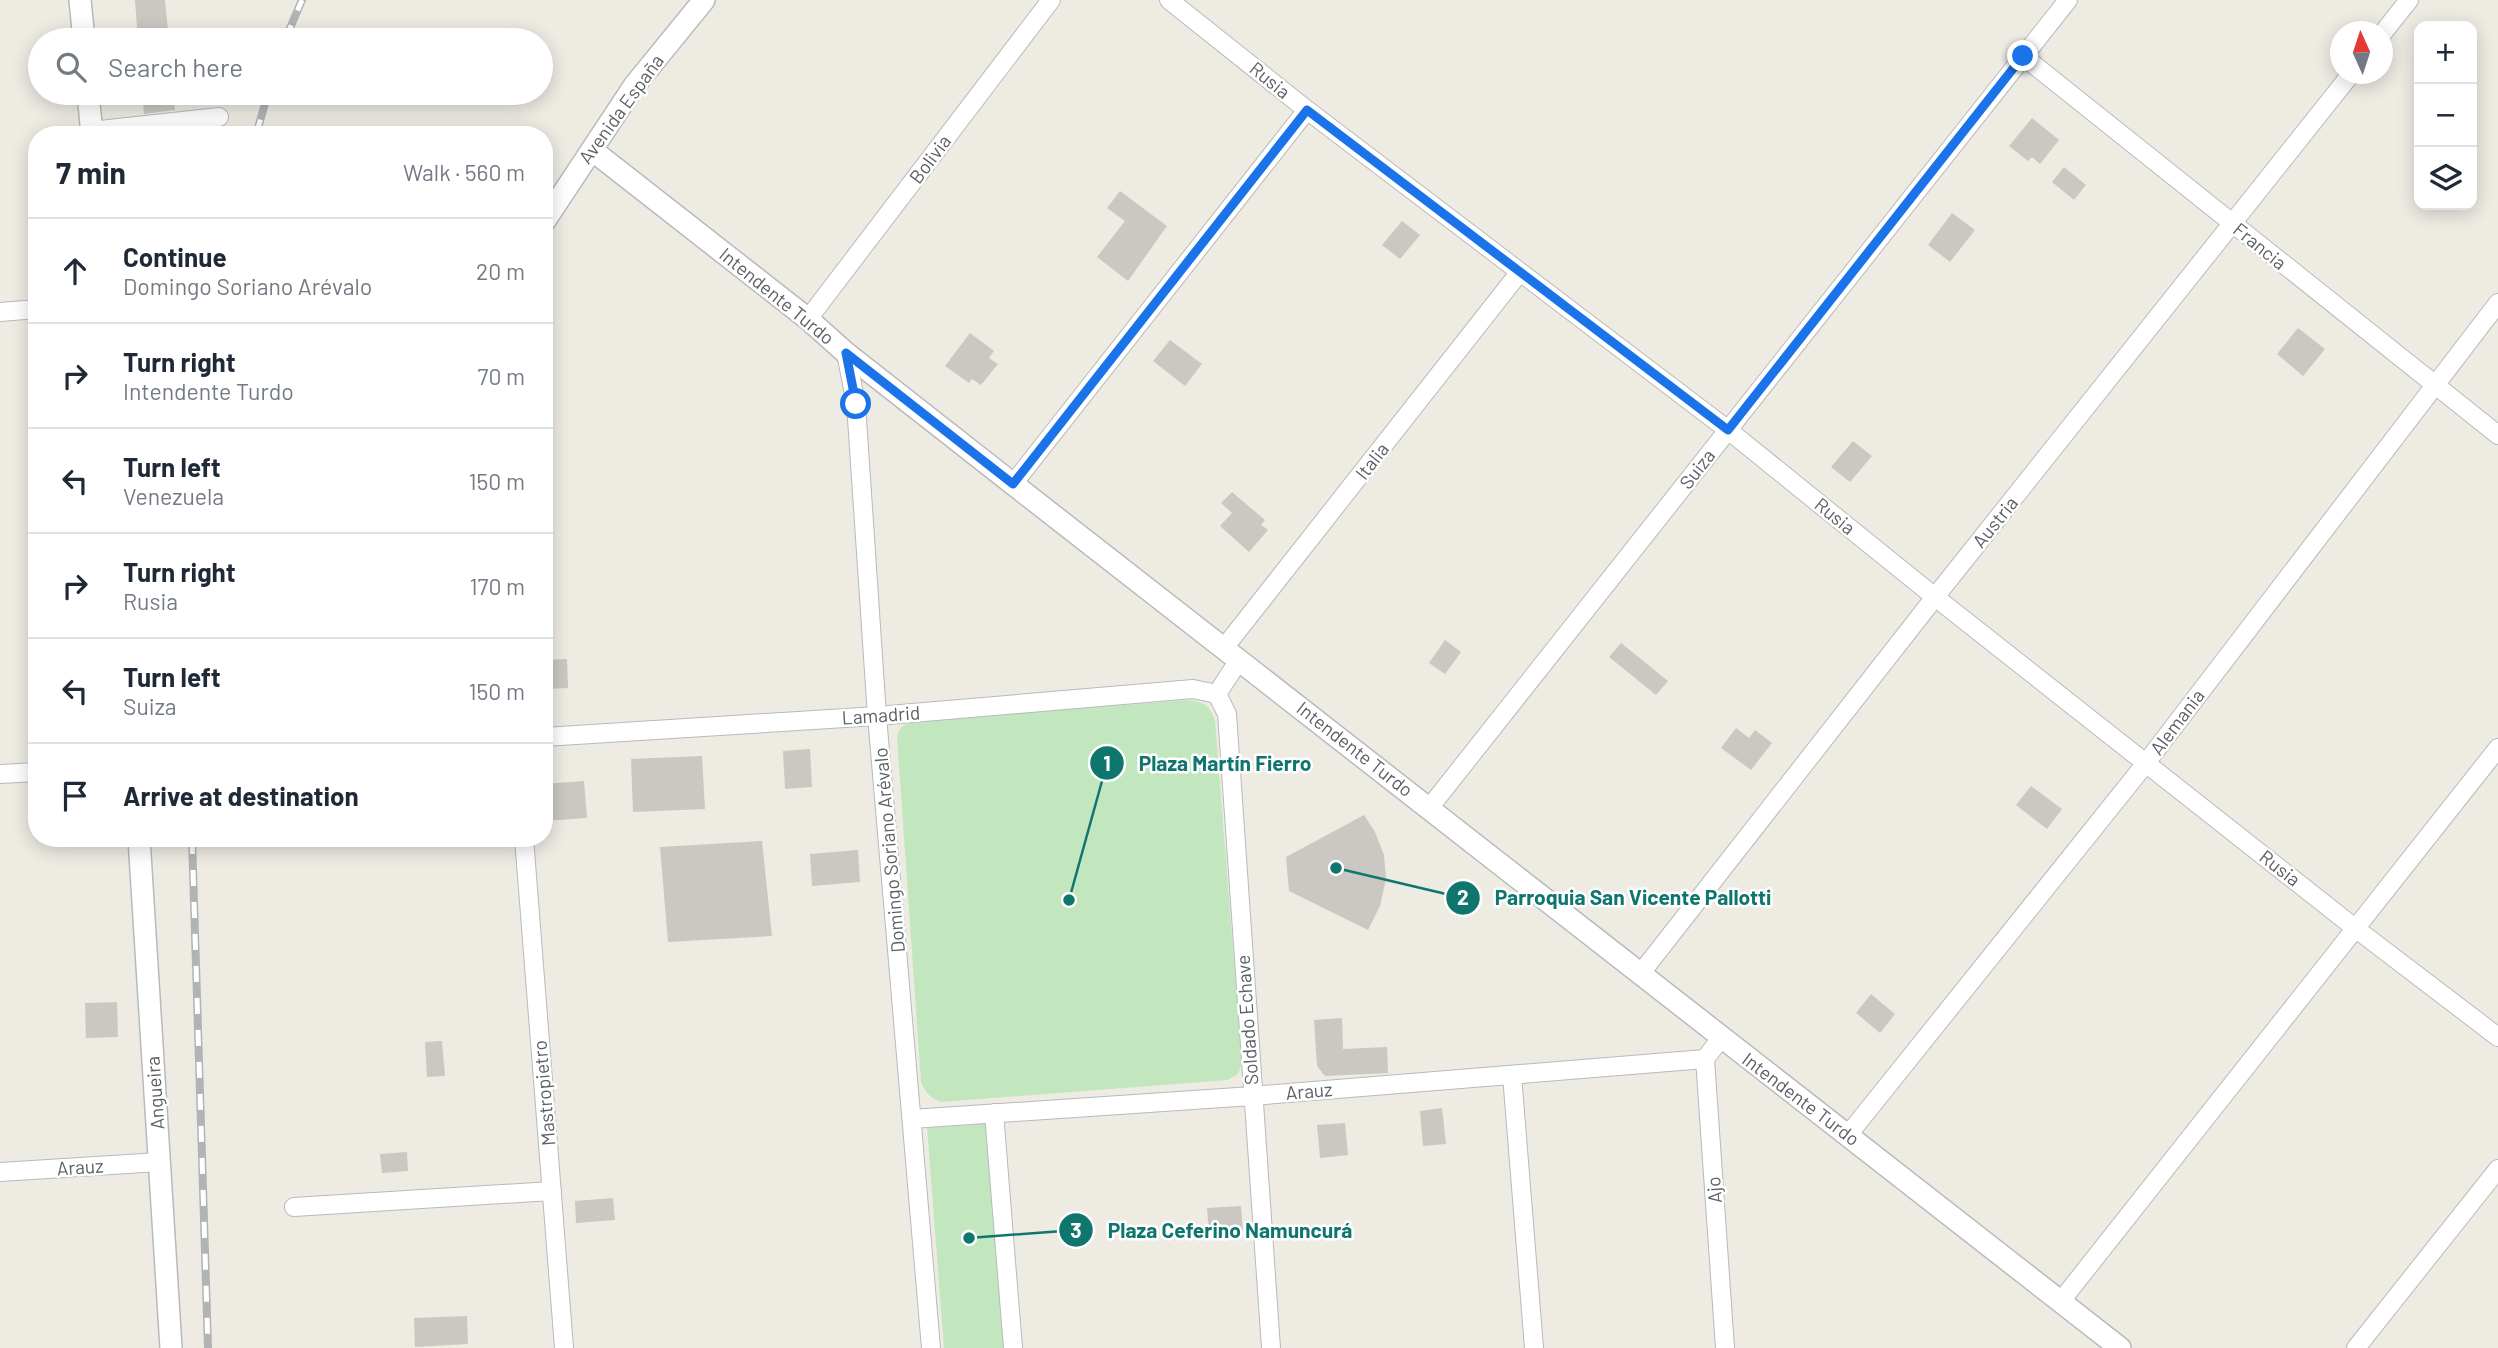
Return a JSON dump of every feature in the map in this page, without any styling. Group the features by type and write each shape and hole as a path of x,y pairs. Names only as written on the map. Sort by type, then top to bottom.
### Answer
{"street":[{"path":"80,0 83,28"},
{"name":"Avenida España","path":"553,208 634,86 704,0"},
{"name":"Bolivia","path":"808,319 1051,0"},
{"name":"Rusia","path":"1169,0 1307,110 1728,430 1935,597 2355,928 2498,1037"},
{"name":"Suiza","path":"1430,807 2068,0"},
{"path":"2392,21 2409,0"},
{"name":"Francia","path":"2023,56 2498,435"},
{"name":"Austria","path":"1641,973 1935,597 2343,84"},
{"path":"89,105 90,126"},
{"path":"1013,484 1307,110"},
{"path":"147,126 219,117"},
{"name":"Intendente Turdo","path":"592,149 808,319 846,353 2120,1348"},
{"name":"Italia","path":"1217,694 1231,654 1520,273"},
{"name":"Alemania","path":"1848,1135 2146,763 2498,303"},
{"path":"0,312 28,310"},
{"name":"Domingo Soriano Arévalo","path":"846,353 856,404 877,716 931,1348"},
{"name":"Lamadrid","path":"553,736 877,716 1193,689 1217,694"},
{"name":"Soldado Echave","path":"1217,694 1227,714 1271,1348"},
{"path":"2061,1301 2498,748"},
{"path":"0,774 28,772"},
{"name":"Angueira","path":"140,847 171,1348"},
{"name":"Mastropietro","path":"525,847 564,1348"},
{"path":"1705,1059 1721,1038"},
{"name":"Arauz","path":"912,1119 1252,1096 1705,1059"},
{"name":"Ajo","path":"1705,1059 1725,1348"},
{"path":"1512,1075 1534,1348"},
{"path":"994,1113 1013,1348"},
{"name":"Arauz","path":"0,1172 159,1162"},
{"path":"2356,1348 2498,1169"},
{"path":"293,1207 552,1191"}],"green space":[{"path":"1189,700 1206,706 1215,721 1242,1063 1238,1074 1228,1080 941,1102 934,1099 921,1082 897,737 900,729 919,721"},
{"path":"993,1123 1012,1348 944,1348 927,1128"}],"building":[{"path":"135,0 165,0 168,28 137,28"},
{"path":"143,105 174,105 175,110 144,114"},
{"path":"2032,118 2059,140 2040,164 2032,157 2028,161 2009,146"},
{"path":"2064,167 2086,185 2074,200 2052,182"},
{"path":"1120,191 1167,226 1128,281 1097,257 1125,221 1107,208"},
{"path":"1952,213 1975,230 1950,262 1928,245"},
{"path":"1402,221 1420,235 1400,259 1382,245"},
{"path":"2298,328 2325,349 2303,376 2277,354"},
{"path":"970,333 994,351 989,358 998,364 981,385 972,379 969,383 945,366"},
{"path":"1170,340 1202,364 1185,386 1153,361"},
{"path":"1853,441 1872,456 1850,482 1831,467"},
{"path":"1232,492 1265,520 1261,525 1268,530 1249,552 1220,526 1232,513 1221,503"},
{"path":"1445,640 1461,652 1445,674 1429,663"},
{"path":"1621,643 1668,681 1656,695 1609,657"},
{"path":"567,659 568,688 553,689 553,660"},
{"path":"1736,728 1749,738 1755,730 1772,743 1751,770 1721,748"},
{"path":"810,749 812,787 785,789 783,751"},
{"path":"702,756 705,809 633,812 631,759"},
{"path":"584,781 587,818 553,820 553,783"},
{"path":"2031,786 2062,809 2047,829 2016,805"},
{"path":"1364,815 1375,832 1384,855 1386,879 1380,906 1368,930 1289,891 1286,857"},
{"path":"762,841 772,936 668,942 660,847"},
{"path":"858,850 860,882 812,886 810,854"},
{"path":"1871,994 1895,1014 1880,1033 1856,1013"},
{"path":"117,1002 118,1037 86,1038 85,1003"},
{"path":"1342,1018 1343,1049 1387,1047 1388,1073 1325,1076 1317,1066 1314,1020"},
{"path":"442,1041 445,1076 427,1077 425,1042"},
{"path":"1442,1108 1446,1144 1423,1146 1420,1111"},
{"path":"1345,1123 1348,1155 1320,1158 1317,1125"},
{"path":"407,1152 408,1171 382,1173 380,1154"},
{"path":"613,1198 615,1220 576,1223 575,1201"},
{"path":"1241,1206 1243,1231 1209,1233 1207,1208"},
{"path":"467,1316 468,1344 415,1347 414,1318"}],"railway":[{"path":"290,28 302,0"},
{"path":"259,126 265,105"},
{"path":"192,847 208,1348"}],"place":[{"name":"Parroquia San Vicente Pallotti","path":"1336,868"},
{"name":"Plaza Martín Fierro","path":"1069,900"},
{"name":"Plaza Ceferino Namuncurá","path":"969,1238"}],"route":[{"path":"856,404 846,353 1013,484 1307,110 1728,430 2023,56"}]}
